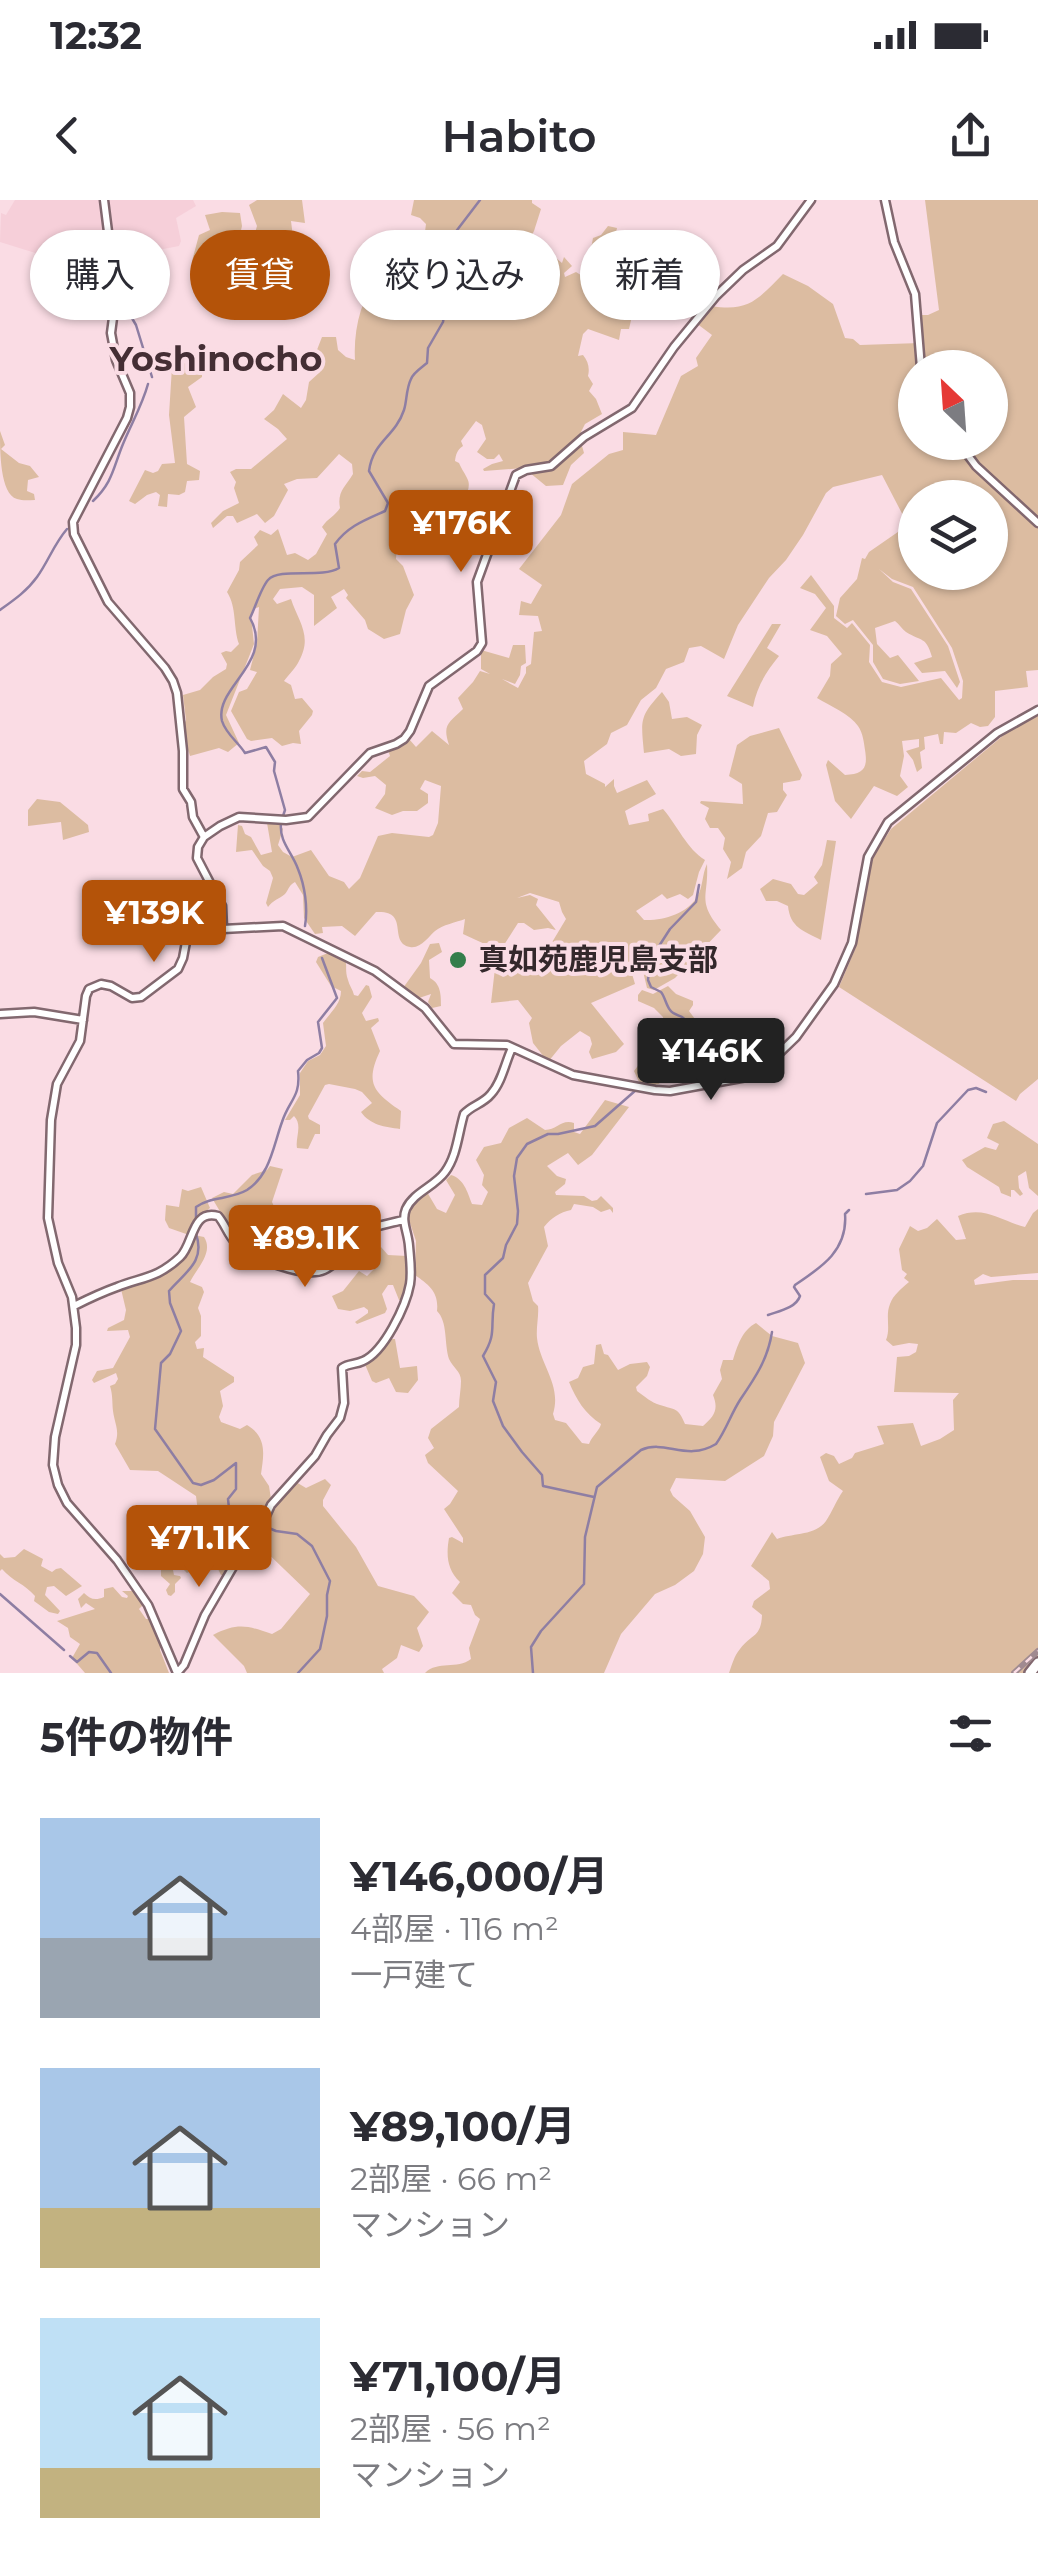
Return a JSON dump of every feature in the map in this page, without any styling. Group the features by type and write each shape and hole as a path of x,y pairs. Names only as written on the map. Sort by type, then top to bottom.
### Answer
{"highway":[{"path":"1030,1673 1038,1662"}],"street":[{"path":"104,200 116,295 113,344 132,400 73,528 103,596 164,668 175,687 183,789 204,837"},
{"path":"222,929 222,906 197,858 204,837 239,817 308,817 370,753 404,739 429,686 480,647 478,582 516,475 551,466 584,437 632,408 708,305 735,277 777,246 811,200"},
{"path":"885,200 894,242 915,294 920,350"},
{"path":"972,460 1038,522"},
{"path":"512,1048 494,1092 467,1110 452,1160 442,1177 412,1198 403,1220 411,1278 392,1330 367,1358 342,1368 344,1403 340,1418 316,1456 265,1515 258,1534 228,1576 177,1673 148,1605 116,1560 73,1512 58,1485 53,1465 76,1345 74,1306 48,1218 52,1100 80,1041 86,996 94,986 106,984 129,996 141,997 178,969 186,942 197,933 273,926 290,929 375,971 425,1008 450,1042 459,1046 506,1045 573,1076 655,1090 748,1078 760,1072 806,1025 834,984 852,942 868,857 881,832 900,811 985,742 1038,710"},
{"path":"0,1014 34,1012 83,1020"},
{"path":"74,1306 155,1275 184,1254 200,1219 210,1214 221,1218 236,1243 254,1255 286,1269 311,1273 331,1265 362,1233 403,1220"}],"shaded area":[{"path":"15,200 101,200 105,230 30,230 30,251 0,242 1,213 6,215"},
{"path":"108,200 193,200 196,206 176,218 179,246 170,248 170,230 111,230"},
{"path":"257,200 302,200 305,223 291,221 292,230 256,230 249,205"},
{"path":"414,200 532,200 541,209 534,230 425,230 426,224 411,215"},
{"path":"925,200 1038,200 1038,670 1026,671 1028,687 995,691 995,717 988,726 971,723 956,733 944,732 943,744 938,734 924,737 925,749 920,752 922,768 917,772 906,751 919,747 919,739 902,741 900,776 908,787 897,796 874,786 851,819 835,801 828,760 845,775 863,769 866,756 860,729 845,714 817,698 830,676 831,664 842,654 827,636 810,630 826,608 815,594 800,588 811,575 834,606 834,618 847,628 852,623 870,645 869,662 882,682 901,687 941,678 959,700 963,681 952,648 915,590 1008,590 1008,480 898,480 898,506 882,475 833,487 738,625 724,659 701,646 689,648 684,662 666,669 627,725 611,733 607,744 584,761 586,774 605,787 614,779 617,793 647,780 656,794 625,811 629,825 649,821 648,814 663,809 687,843 705,860 688,899 680,894 667,899 662,894 636,911 644,920 651,920 687,908 699,893 707,864 706,905 721,930 675,978 654,990 647,988 642,967 630,967 635,984 591,1003 624,1044 616,1052 592,1059 590,1037 580,1031 548,1062 533,1043 529,1023 532,1018 518,1000 491,1003 495,968 503,959 516,964 528,945 548,949 566,919 559,902 530,893 517,898 530,895 538,899 536,905 556,930 534,930 518,923 504,945 489,946 463,934 465,919 442,927 421,944 410,947 400,939 393,916 376,912 355,936 342,926 322,927 323,933 315,934 304,918 303,895 295,882 268,907 273,878 252,850 236,852 238,825 251,837 261,855 272,852 267,823 280,825 283,829 278,845 283,852 292,857 311,850 329,876 344,882 349,889 360,878 378,836 433,835 438,823 441,786 425,780 420,789 428,794 428,803 417,811 392,815 375,808 386,785 375,776 357,776 362,771 370,772 390,756 388,750 409,739 416,747 432,731 449,745 447,728 463,709 458,698 480,671 490,674 481,669 481,650 509,658 513,645 525,645 526,663 521,666 515,684 502,679 518,688 531,664 534,632 542,631 538,616 519,615 521,601 531,604 542,585 519,569 561,515 572,484 609,454 623,450 623,432 656,435 681,376 698,366 696,358 712,335 696,323 699,320 720,320 720,307 752,302 783,274 833,304 845,338 860,345 920,343 921,315 939,310"},
{"path":"240,213 241,230 210,230 205,215"},
{"path":"564,257 572,266 565,277 576,272 580,275 580,320 631,320 629,329 621,329 619,340 588,329 583,334 578,356 583,355 587,362 593,384 589,391 602,414 585,424 577,440 584,453 571,465 563,485 546,486 524,468 484,471 503,461 499,454 487,459 477,452 486,439 482,425 476,421 461,441 463,446 455,461 469,483 465,498 452,516 435,512 411,526 415,532 397,551 396,559 403,566 414,595 400,634 384,639 368,629 344,589 331,597 337,608 314,626 314,595 302,587 280,589 273,599 277,604 291,599 304,636 299,661 284,681 291,685 295,699 302,698 313,711 299,731 301,744 282,746 272,738 251,741 231,711 239,692 247,689 257,672 250,670 257,643 259,607 253,609 251,616 254,644 226,715 239,743 228,752 219,748 190,756 182,729 186,720 183,695 200,690 226,669 221,653 231,652 239,644 227,592 240,562 258,545 254,537 260,530 271,535 278,529 287,555 295,553 308,560 327,534 322,527 340,508 341,494 353,474 352,464 339,454 317,478 284,484 288,490 274,516 265,523 257,514 237,523 233,516 227,516 213,528 211,523 223,511 239,503 230,472 251,469 287,439 264,419 283,394 301,408 309,382 320,372 315,368 321,359 315,355 322,337 336,337 338,350 355,360 358,322 560,320 560,261"},
{"path":"173,351 181,351 182,363 198,365 202,371 202,377 188,387 196,407 184,417 187,464 200,471 199,480 187,481 185,492 179,495 168,494 167,507 158,506 160,495 156,492 135,504 129,501 145,470 153,473 162,464 175,463 169,415"},
{"path":"0,431 5,445 1,449 30,466 39,477 28,480 27,491 34,494 35,500 17,499 7,489 2,471"},
{"path":"898,532 898,581 879,569 898,584 898,590 912,590 948,646 960,682 957,688 945,671 922,673 914,663 932,657 928,646 895,621 875,628 877,644 890,658 898,655 919,681 900,684 883,679 873,662 873,645 853,620 845,624 836,616 840,598 857,579 862,558"},
{"path":"772,624 781,624 767,648 779,656 763,680 753,707 727,696"},
{"path":"662,692 669,702 672,719 687,717 702,725 696,754 681,756 669,749 644,753 643,720"},
{"path":"1038,712 1038,1079 1016,1101 839,987 856,947 873,857 891,829 1017,724"},
{"path":"779,728 802,775 800,780 783,783 787,795 777,812 768,813 761,836 746,852 742,868 727,879 731,862 723,849 725,838 718,828 710,828 705,819 709,808 700,803 743,804 742,784 729,776 737,745 750,736"},
{"path":"37,799 60,802 88,825 89,832 63,840 61,822 28,826 28,810"},
{"path":"827,840 836,841 821,940 795,924 788,906 766,901 760,889 773,879 791,884 798,894 804,895 818,883 814,877 822,865"},
{"path":"439,943 442,952 429,960 430,978 438,987 441,1006 432,1008 428,1002 431,994 416,999 403,988 430,944"},
{"path":"328,953 345,960 354,995 369,986 372,997 362,1013 366,1021 379,1021 371,1028 380,1051 373,1071 374,1086 401,1111 400,1129 369,1120 361,1112 372,1103 362,1092 329,1084 308,1116 320,1125 320,1134 315,1134 308,1149 297,1148 297,1120 294,1116 285,1120 300,1095 300,1073 326,1046 323,1023 341,996 316,962"},
{"path":"668,986 693,1001 689,1011 695,1019 681,1053 713,1064 717,1079 707,1080 681,1067 667,1070 659,1084 639,1082 634,1071 665,1046 663,1017 638,1001 638,995 642,990 653,994"},
{"path":"605,1100 629,1107 592,1155 578,1165 568,1153 547,1166 566,1179 556,1195 584,1196 592,1201 601,1196 613,1213 610,1209 601,1212 574,1204 571,1210 553,1218 544,1227 548,1246 528,1283 538,1306 537,1338 553,1384 555,1420 566,1423 582,1443 589,1444 599,1429 601,1424 582,1406 569,1382 578,1378 583,1367 594,1364 596,1345 601,1344 618,1370 647,1362 647,1376 636,1387 637,1391 654,1403 676,1410 685,1424 703,1426 714,1412 713,1395 722,1379 723,1360 733,1360 738,1344 751,1326 756,1323 772,1336 798,1343 805,1363 774,1422 764,1456 725,1481 676,1478 670,1490 690,1511 705,1537 703,1554 694,1571 655,1594 621,1634 604,1673 425,1673 471,1659 469,1648 480,1619 471,1605 463,1604 452,1593 460,1582 448,1562 449,1538 463,1543 463,1538 444,1509 458,1491 428,1463 425,1455 434,1448 428,1438 431,1429 459,1407 461,1381 449,1359 435,1294 415,1275 416,1241 408,1217 413,1204 427,1192 437,1209 446,1213 455,1195 446,1180 451,1175 462,1183 472,1204 482,1205 488,1192 482,1185 484,1175 476,1160 484,1147 501,1143 509,1128 527,1118 545,1130 574,1123 574,1132 580,1134"},
{"path":"1004,1121 1038,1144 1038,1196 1029,1188 1026,1171 1018,1176 1023,1194 1011,1190 1011,1197 962,1160 985,1147 996,1150 999,1144 987,1138 993,1124"},
{"path":"270,1166 283,1169 272,1202 291,1234 285,1236 250,1218 243,1218 231,1230 212,1198 224,1192 233,1194 252,1175"},
{"path":"201,1187 210,1208 193,1221 189,1235 169,1228 166,1205 179,1207 182,1189"},
{"path":"1038,1209 1038,1273 991,1277 983,1274 974,1280 975,1285 1038,1280 1038,1673 729,1673 738,1652 760,1628 762,1615 752,1607 770,1589 769,1581 751,1566 772,1532 777,1539 816,1529 826,1521 843,1491 829,1481 820,1457 826,1453 839,1464 855,1453 884,1444 877,1426 913,1423 921,1446 954,1430 953,1400 959,1393 894,1392 897,1357 916,1352 918,1344 893,1346 886,1340 890,1304 909,1282 904,1278 907,1274 902,1270 899,1249 910,1226 918,1231 937,1219 956,1240 966,1239 958,1216 984,1213 1025,1227"},
{"path":"194,1235 204,1237 207,1243 203,1260 190,1282 204,1292 198,1308 201,1336 195,1342 197,1349 204,1348 203,1357 234,1377 234,1382 220,1391 223,1406 219,1417 221,1422 240,1429 247,1425 258,1435 263,1453 261,1474 271,1499 255,1533 225,1576 210,1559 187,1573 177,1563 172,1565 174,1575 181,1578 171,1596 166,1590 170,1584 161,1576 161,1552 165,1546 183,1541 194,1544 200,1539 194,1528 196,1496 158,1471 130,1470 115,1444 117,1432 110,1386 118,1379 116,1373 94,1383 92,1380 97,1371 113,1368 130,1337 128,1330 107,1331 124,1320 121,1289 152,1279 182,1259"},
{"path":"381,1247 388,1255 407,1256 408,1276 402,1300 393,1285 388,1285 382,1294 385,1313 357,1324 368,1310 338,1309 332,1296 343,1291 359,1271 367,1276 378,1265 376,1254"},
{"path":"389,1339 395,1339 400,1368 417,1366 418,1380 408,1393 396,1392 389,1378 372,1381 364,1362"},
{"path":"325,1479 331,1485 323,1506 356,1547 378,1586 414,1596 429,1612 417,1628 423,1646 419,1652 401,1645 397,1658 382,1669 384,1673 247,1673 213,1635 242,1627 272,1634 281,1629 310,1594 258,1544 271,1510 296,1482 306,1488"},
{"path":"24,1549 43,1559 41,1566 52,1572 61,1568 82,1586 66,1596 54,1586 47,1587 45,1595 60,1611 58,1614 34,1601 31,1592 0,1571 0,1554 4,1558 15,1557"},
{"path":"113,1587 127,1598 122,1591 134,1591 143,1605 139,1609 150,1619 160,1641 169,1673 85,1673 72,1658 80,1644 57,1621 95,1609 86,1603 81,1608 78,1599 84,1593 98,1599 104,1597 104,1589"}],"waterway":[{"path":"283,816 275,762 266,747 245,753 222,721 227,697 255,648 256,634 250,618 268,580 282,574 322,573 339,568 335,544 351,528 385,511 388,503 369,471 371,461 400,419 412,377 427,363 428,348 443,322 446,301 459,276 460,265 451,238 480,200"},
{"path":"133,320 152,377"},
{"path":"93,501 112,474 148,384"},
{"path":"0,610 33,582 67,529"},
{"path":"281,823 284,841 302,883 305,926"},
{"path":"646,1083 657,1066 672,1061 673,1037 686,1026 684,1019 670,1010 661,992 651,987 650,960 670,929 696,902 699,885"},
{"path":"196,1221 196,1207 247,1190 266,1168 296,1093 298,1071 322,1048 318,1022 337,998 322,958"},
{"path":"594,1497 543,1486 542,1475 503,1426 493,1401 496,1382 483,1356 492,1336 494,1304 485,1294 485,1275 503,1258 517,1224 514,1176 517,1158 527,1144 548,1134 595,1126 636,1090"},
{"path":"866,1194 897,1190 910,1181 923,1166 937,1123 968,1090 986,1092"},
{"path":"768,1315 798,1300 795,1285 838,1248 849,1210"},
{"path":"196,1234 196,1260 169,1291 181,1331 161,1363 155,1429 193,1483 201,1485 214,1480 236,1463 236,1489 228,1499 233,1513 276,1531 297,1534 312,1546 330,1581 327,1616 320,1649 298,1673"},
{"path":"533,1673 531,1647 584,1584 585,1537 597,1487 641,1450 659,1447 695,1451 716,1444 760,1368 772,1332"},
{"path":"0,1594 64,1650"},
{"path":"70,1656 77,1662 89,1652 97,1653 111,1673"}],"railway":[{"path":"1014,1673 1038,1651"}],"place":[{"name":"真如苑鹿児島支部","path":"458,960"}],"district":[{"name":"Yoshinocho","path":"216,359"}]}
